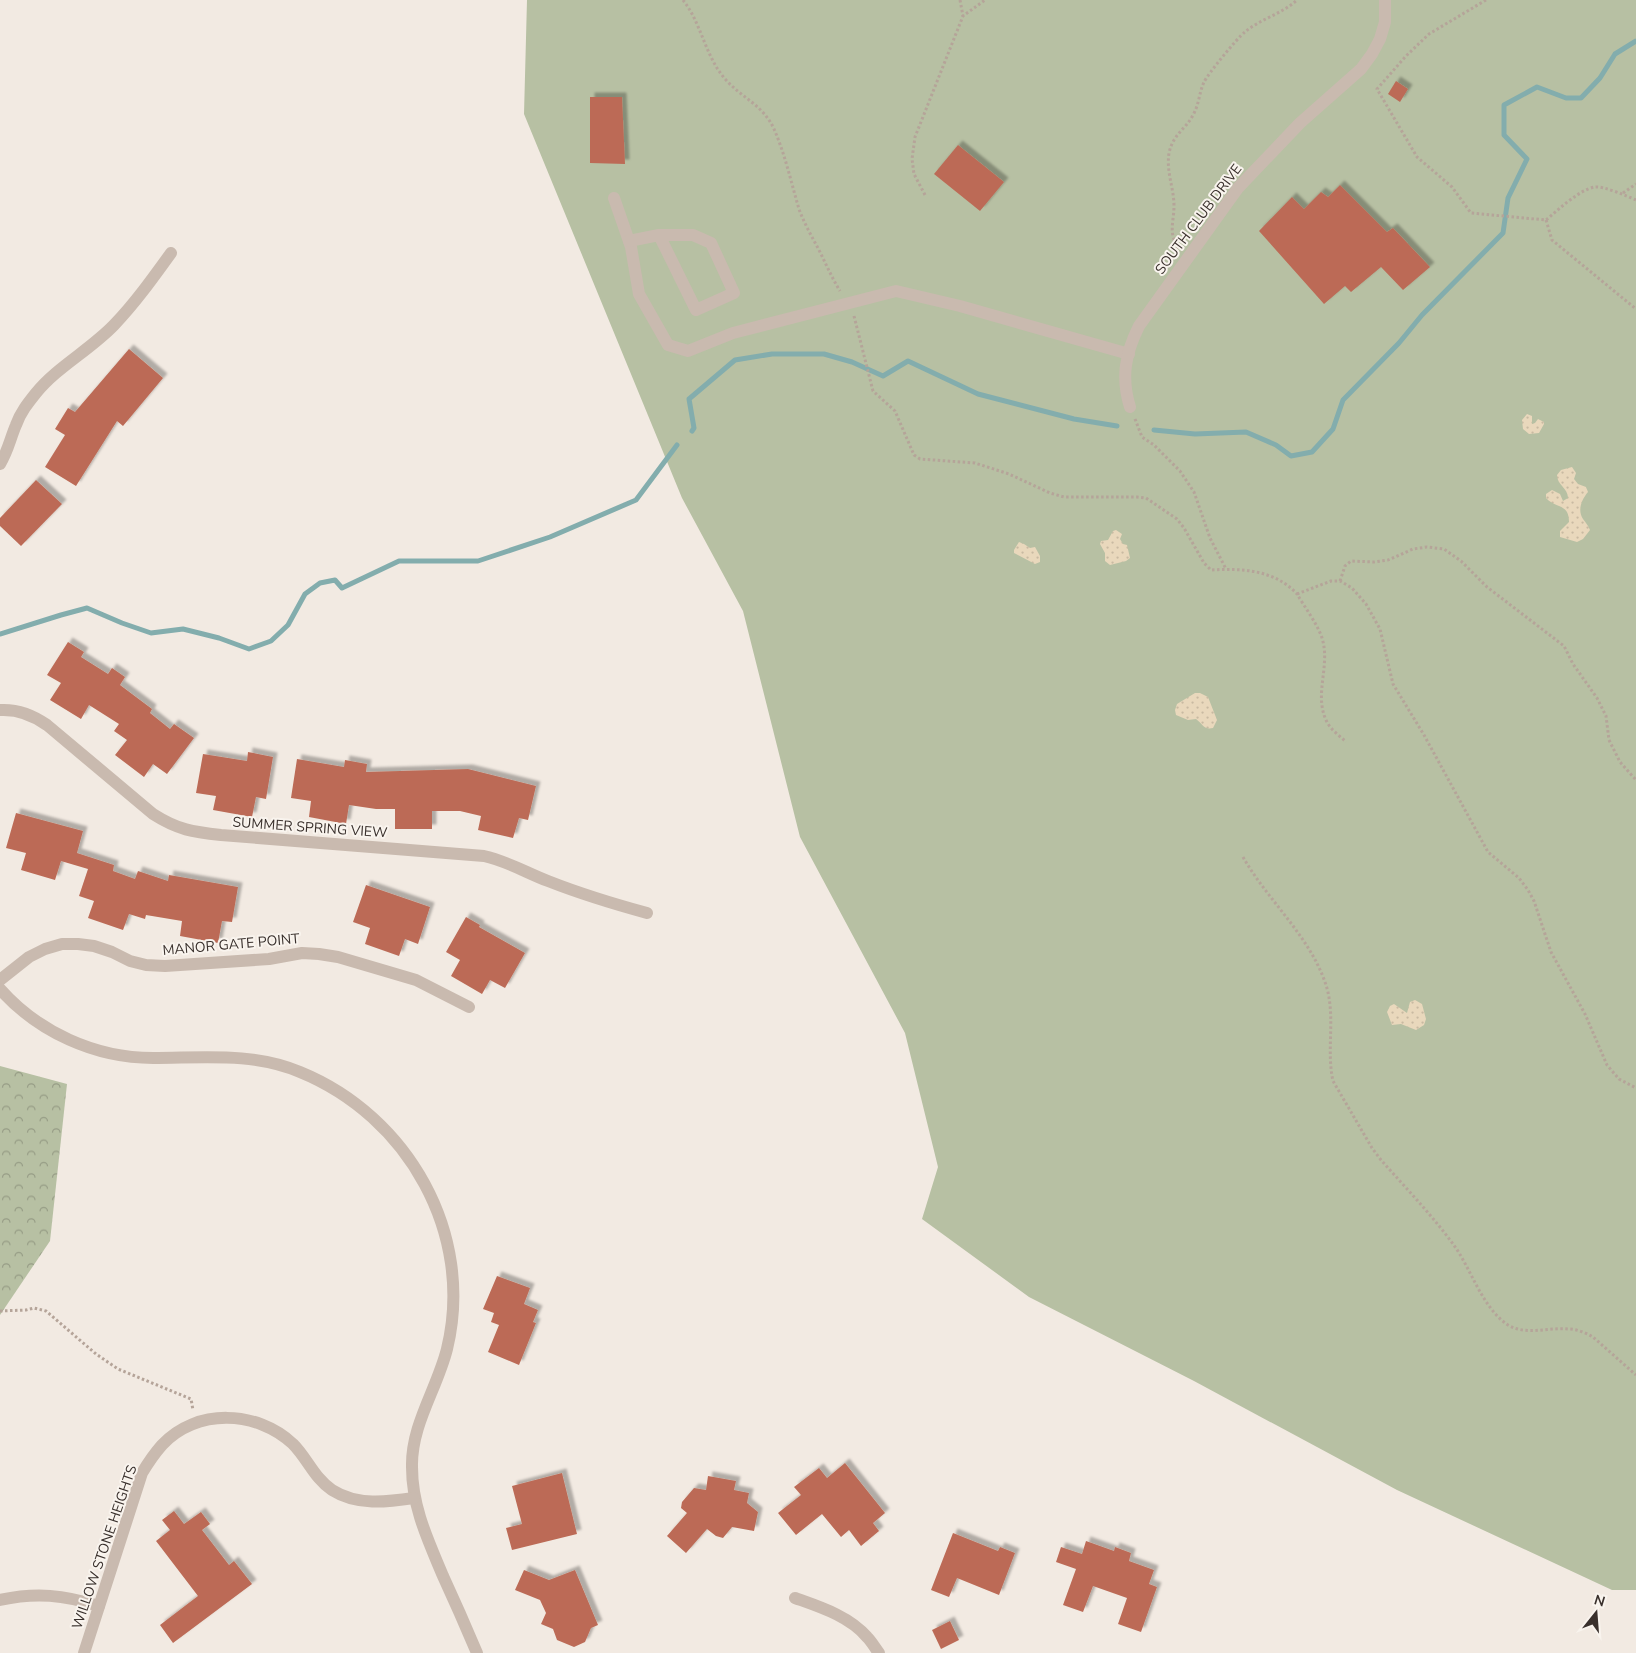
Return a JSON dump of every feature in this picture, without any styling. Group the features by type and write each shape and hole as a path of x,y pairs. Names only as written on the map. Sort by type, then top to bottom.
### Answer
{"street":[{"name":"SOUTH CLUB DRIVE","path":"1130,407 1125,391 1124,378 1132,341 1138,326 1238,188 1300,123 1361,69 1380,39 1384,22 1385,0"},
{"path":"614,198 629,241 639,294 668,346 688,351 733,334 896,291 960,306 1129,354"},
{"path":"629,241 659,236 693,235 711,242 734,293 696,310 659,236"},
{"path":"0,464 8,451 20,417 35,394 49,378 81,355 114,325 171,253"},
{"name":"SUMMER SPRING VIEW","path":"0,710 20,712 34,716 154,814 169,824 185,830 222,835 484,856 500,859 607,903 648,913"},
{"name":"MANOR GATE POINT","path":"0,980 29,957 45,949 62,944 94,946 130,960 165,966 269,958 302,953 338,957 416,980 469,1007"},
{"path":"0,989 29,1016 54,1032 103,1052 151,1058 232,1057 260,1060 285,1066 308,1075 342,1094 367,1113 390,1134 410,1159 425,1183 440,1218 448,1245 453,1298 447,1350 440,1373 420,1422 414,1444 412,1467 414,1498 421,1524 477,1653"},
{"name":"WILLOW STONE HEIGHTS","path":"84,1653 142,1474 162,1444 178,1431 196,1423 217,1418 240,1418 260,1423 294,1445 320,1479 332,1490 350,1498 367,1502 387,1502 414,1498"},
{"path":"0,1600 20,1595 57,1596 77,1599 99,1606"},
{"path":"795,1598 832,1612 852,1624 867,1636 879,1653"}],"path":[{"path":"682,0 691,10 712,58 725,79 763,111 773,127 785,159 800,211 838,289 854,312 873,391 895,411 914,455 920,459 975,463 1009,474 1050,493 1064,497 1146,498 1178,519 1204,563 1211,570 1254,570 1282,581 1297,594 1322,637 1326,661 1321,692 1322,708 1328,724 1346,742"},
{"path":"925,195 914,174 912,159 916,138 963,16 960,0"},
{"path":"963,16 985,0"},
{"path":"1176,274 1178,246 1174,242 1172,231 1174,206 1168,167 1169,151 1177,133 1193,115 1204,81 1244,32 1297,0"},
{"path":"1486,0 1430,34 1406,56 1377,89 1417,157 1452,187 1471,213 1546,220 1576,196 1595,187 1623,194 1636,200"},
{"path":"1623,194 1636,184"},
{"path":"1546,220 1552,240 1636,309"},
{"path":"1130,407 1142,437 1154,445 1180,471 1194,492 1210,538 1226,569"},
{"path":"1340,581 1345,566 1351,561 1374,562 1388,560 1413,550 1427,547 1444,548 1461,561 1487,586 1564,646 1573,664 1597,698 1606,716 1610,740 1620,762 1636,780"},
{"path":"1297,594 1332,581 1340,581 1352,588 1366,604 1380,629 1393,684 1424,735 1488,852 1519,878 1534,900 1551,952 1585,1014 1606,1065 1619,1079 1636,1088"},
{"path":"1243,857 1253,875 1308,946 1318,964 1327,987 1331,1016 1330,1069 1333,1081 1372,1148 1454,1245 1489,1306 1498,1317 1516,1328 1532,1331 1568,1328 1586,1333 1636,1375"},
{"path":"0,1311 34,1308 46,1311 96,1354 118,1369 191,1399 196,1423"}],"green space":[{"path":"527,0 1636,0 1636,1590 1612,1590 1397,1490 1194,1381 1029,1297 922,1219 938,1167 905,1033 800,837 743,611 682,498 524,114"},
{"path":"0,1066 67,1084 50,1241 0,1315"}],"sand":[{"path":"1527,414 1532,416 1532,424 1538,419 1544,422 1539,433 1529,434 1523,429 1522,420"},
{"path":"1572,467 1576,473 1574,479 1578,484 1586,487 1588,492 1582,501 1580,512 1590,530 1583,539 1577,542 1560,537 1560,531 1569,522 1567,512 1546,498 1546,494 1552,490 1560,494 1563,501 1568,498 1557,475 1561,470"},
{"path":"1116,530 1122,534 1120,539 1123,544 1127,545 1130,558 1126,561 1110,565 1105,561 1105,553 1100,544 1101,541 1108,540 1113,531"},
{"path":"1019,542 1030,548 1035,547 1040,556 1040,562 1035,564 1014,553"},
{"path":"1195,693 1208,697 1217,720 1213,728 1205,727 1196,719 1188,720 1176,715 1177,704"},
{"path":"1415,1000 1422,1004 1426,1019 1424,1025 1416,1030 1401,1024 1392,1025 1387,1012 1390,1006 1394,1004 1407,1013 1410,1002"}],"building":[{"path":"1396,81 1408,89 1400,102 1388,94"},
{"path":"590,97 622,97 625,164 590,163"},
{"path":"958,145 1004,182 980,211 934,174"},
{"path":"1340,185 1387,232 1393,228 1430,267 1403,290 1381,267 1351,292 1345,286 1324,304 1259,231 1292,197 1304,209 1321,192 1328,197"},
{"path":"129,349 163,378 123,426 117,421 76,486 45,467 65,435 55,429 68,408 75,412"},
{"path":"36,480 62,504 21,546 0,526 0,518"},
{"path":"68,642 84,652 81,657 108,674 112,668 125,677 120,685 152,709 150,713 170,729 174,724 194,738 167,774 153,764 144,777 115,755 127,740 114,731 119,724 89,705 81,719 50,700 61,683 47,675"},
{"path":"248,752 273,757 266,799 256,797 252,817 213,810 216,796 196,793 203,754 247,761"},
{"path":"297,759 344,767 345,760 367,764 366,772 468,769 536,786 528,820 519,818 513,838 478,830 481,816 460,811 432,811 432,829 395,829 395,809 376,809 349,805 346,824 309,817 311,801 291,798"},
{"path":"16,813 83,831 77,853 114,865 113,871 135,879 138,871 168,881 169,875 238,887 232,922 222,921 218,943 180,936 182,921 146,915 145,919 129,914 123,930 88,918 94,901 79,896 88,869 61,861 55,880 21,870 26,853 6,848"},
{"path":"366,885 430,907 418,944 405,939 399,956 365,944 370,928 353,922"},
{"path":"466,917 480,925 479,927 525,953 505,988 490,980 482,994 451,976 460,960 446,952"},
{"path":"497,1276 530,1288 524,1304 538,1310 533,1322 536,1323 519,1365 488,1352 499,1325 491,1322 494,1313 483,1309"},
{"path":"845,1463 885,1513 873,1523 879,1531 861,1546 849,1530 841,1537 822,1514 796,1535 778,1513 801,1495 794,1487 819,1468 827,1478"},
{"path":"562,1473 577,1534 512,1550 506,1528 522,1524 512,1486"},
{"path":"708,1476 736,1481 734,1490 749,1493 747,1503 758,1512 754,1531 732,1527 723,1538 716,1536 707,1529 686,1553 667,1536 687,1513 681,1508 682,1502 694,1488 706,1490"},
{"path":"174,1511 184,1524 201,1512 210,1524 202,1530 229,1565 234,1561 252,1584 173,1643 160,1625 198,1596 156,1541 170,1530 162,1520"},
{"path":"953,1533 998,1551 1000,1547 1015,1553 999,1595 957,1578 949,1597 931,1590"},
{"path":"1086,1541 1114,1551 1115,1547 1131,1553 1129,1561 1154,1570 1149,1584 1157,1587 1141,1632 1118,1624 1127,1598 1093,1586 1083,1612 1063,1605 1076,1569 1056,1562 1061,1547 1082,1554"},
{"path":"524,1570 549,1580 575,1570 598,1625 591,1628 585,1642 574,1647 557,1640 553,1629 541,1624 546,1613 540,1600 515,1590"},
{"path":"950,1621 959,1640 941,1649 932,1630"}],"waterway":[{"path":"1154,430 1195,434 1246,432 1276,445 1291,456 1312,452 1333,429 1343,400 1399,343 1422,315 1503,233 1508,198 1527,159 1504,135 1504,105 1537,87 1566,98 1581,98 1600,78 1615,54 1636,41"},
{"path":"692,431 694,428 689,399 735,360 772,354 824,354 852,362 883,376 908,361 978,394 1074,419 1117,426"},
{"path":"0,634 87,608 151,633 183,629 219,638 249,649 271,641 288,625 305,594 320,583 335,580 342,588 399,561 478,561 550,537 636,500 677,445"}]}
